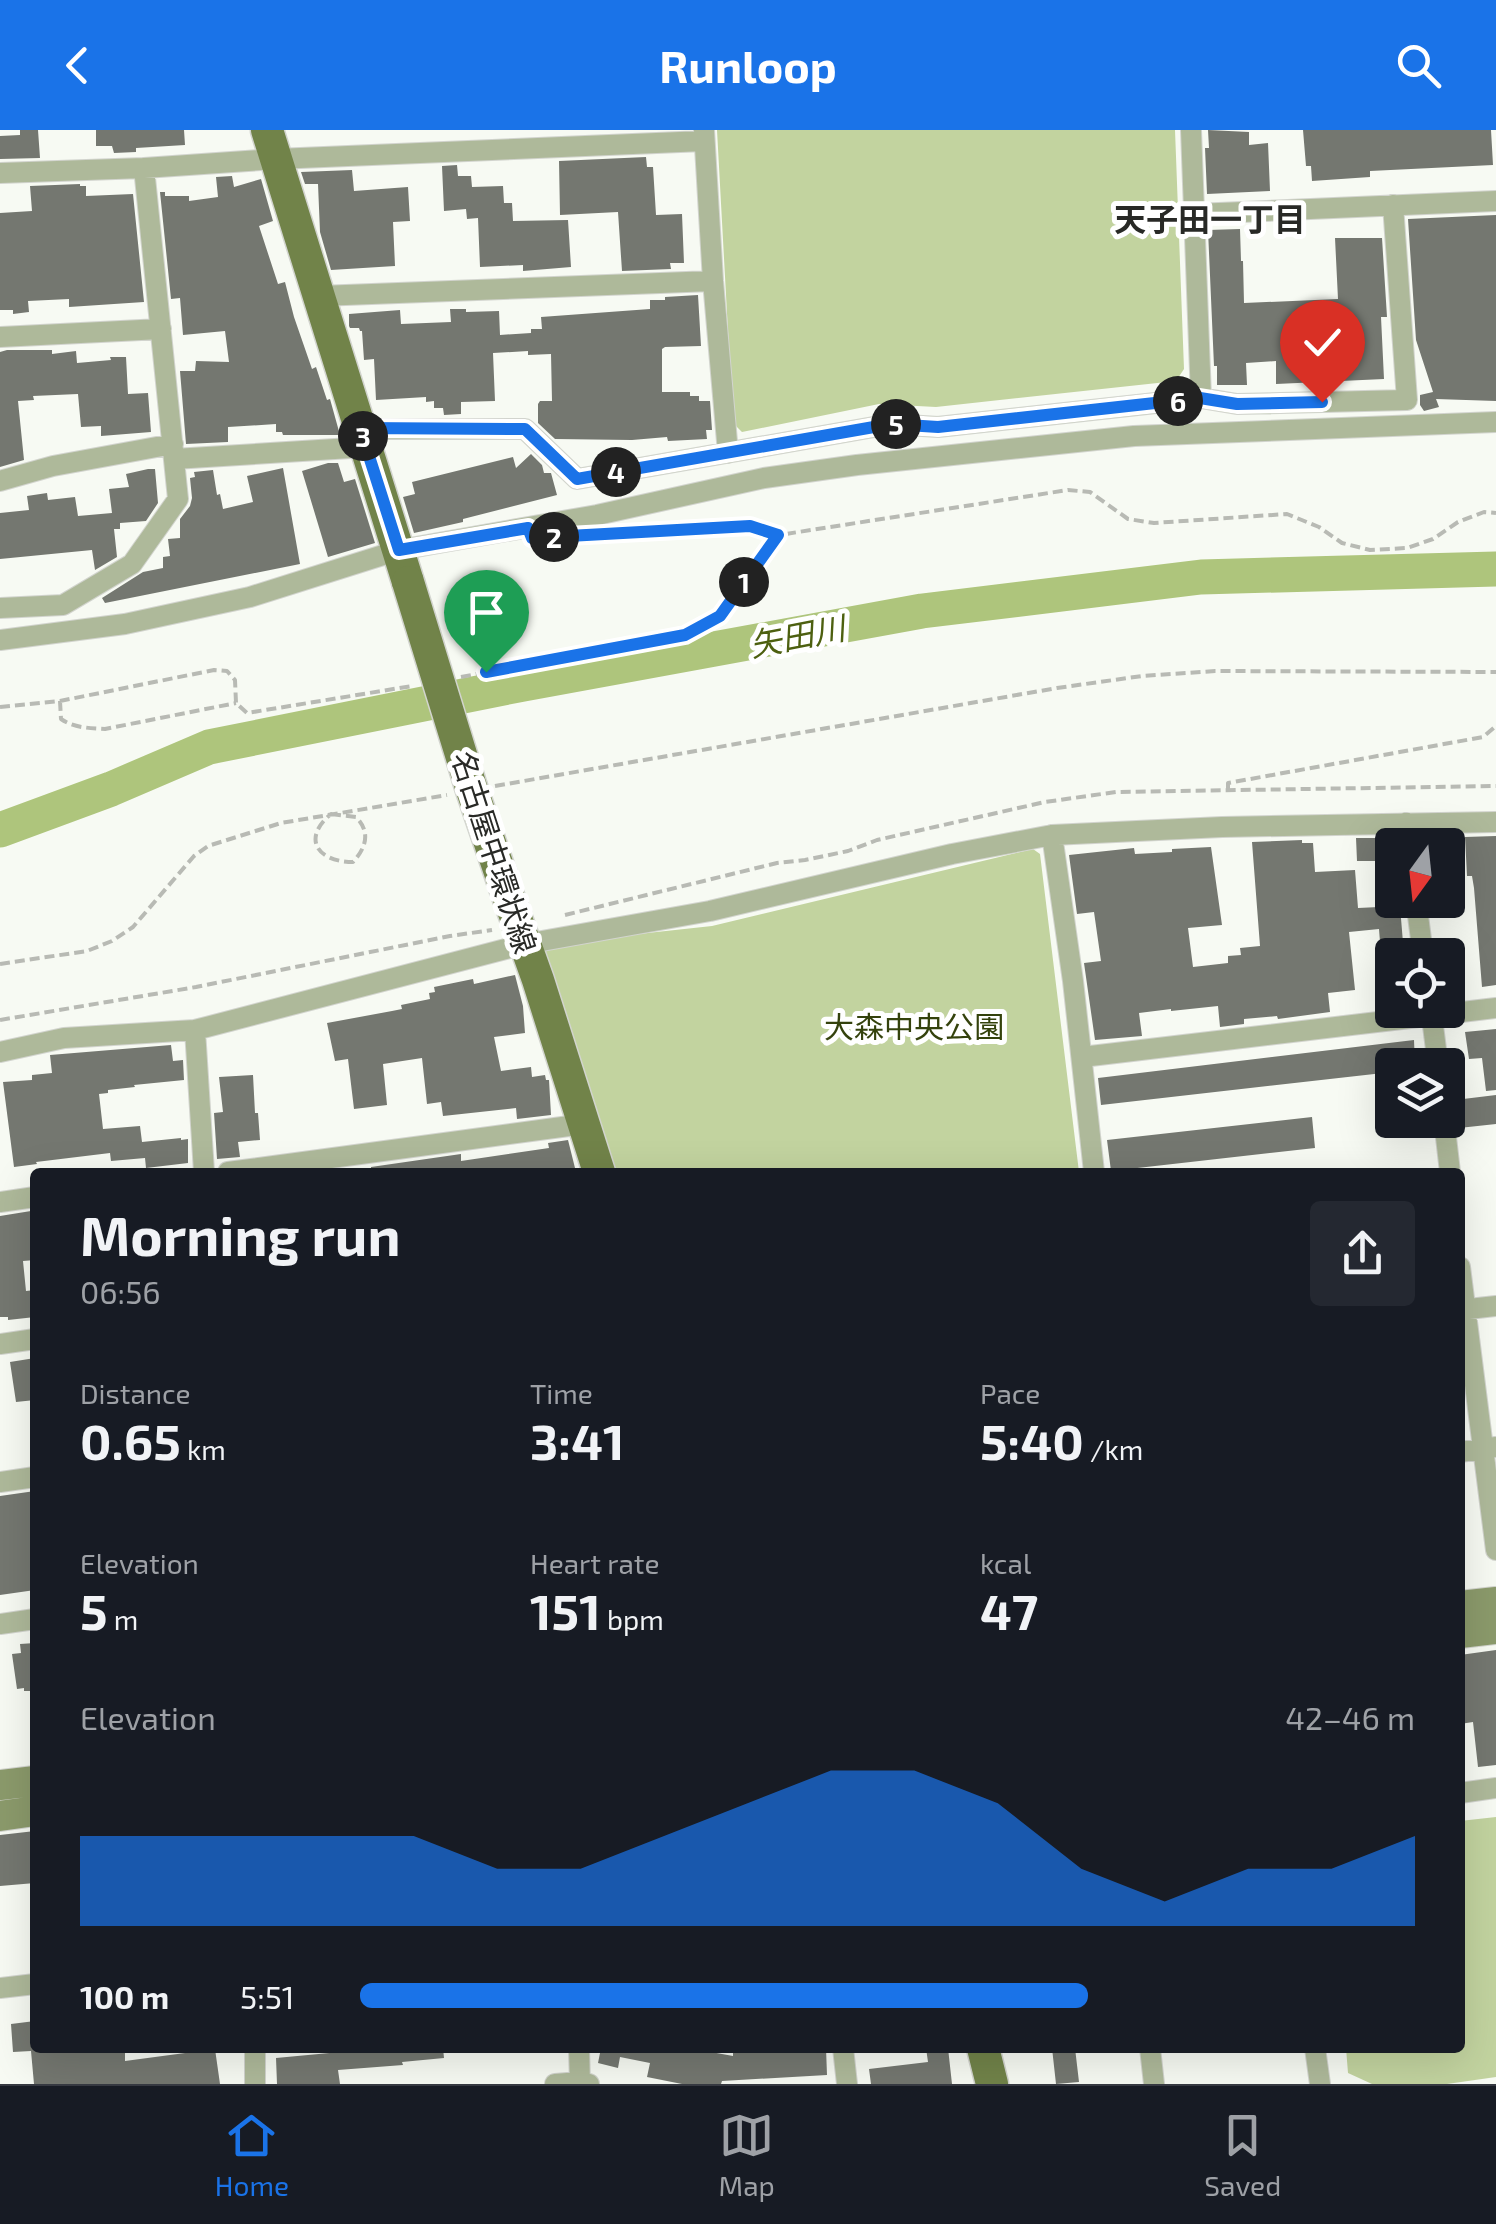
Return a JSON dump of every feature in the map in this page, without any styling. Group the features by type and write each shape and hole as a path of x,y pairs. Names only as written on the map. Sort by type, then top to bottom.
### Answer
{"main road":[{"name":"名古屋中環状線","path":"272,144 471,786 598,1168"},
{"path":"984,2053 992,2084"}],"street":[{"path":"1191,130 1200,398"},
{"path":"0,173 144,168 272,144 704,135 712,281 728,452"},
{"path":"0,608 63,605 132,564 178,499 144,168"},
{"path":"1196,214 1496,201"},
{"path":"0,481 53,466 174,452 525,429 577,479 891,424 938,427 1200,398 1237,404 1407,400 1393,205"},
{"path":"319,296 712,281"},
{"path":"0,336 161,329"},
{"path":"0,640 125,624 403,566 598,515 764,478 1134,436 1496,422"},
{"path":"0,1052 64,1038 194,1030 521,935 710,912 952,854 1052,835 1222,827 1496,822"},
{"path":"1406,823 1406,828"},
{"path":"1052,835 1094,1168"},
{"path":"1465,1010 1496,1008"},
{"path":"1082,1057 1375,1020"},
{"path":"194,1030 204,1168"},
{"path":"258,1168 584,1124"},
{"path":"1446,1138 1450,1168"},
{"path":"0,1202 30,1199"},
{"path":"1465,1310 1496,1306"},
{"path":"1465,1325 1489,1448 1496,1550"},
{"path":"0,1344 30,1340"},
{"path":"0,1482 30,1479"},
{"path":"1465,1605 1496,1602"},
{"path":"0,1624 30,1621"},
{"path":"1465,1633 1496,1629"},
{"path":"0,1785 30,1782"},
{"path":"1465,1792 1496,1788"},
{"path":"0,1816 30,1812"},
{"path":"0,1988 30,1985"},
{"path":"255,2053 256,2084"},
{"path":"555,2084 583,2083 580,2053"},
{"path":"844,2053 847,2084"},
{"path":"1151,2053 1154,2084"},
{"path":"1316,2053 1320,2084"}],"path":[{"path":"611,534 750,526 778,535 1068,490 1090,492 1128,518 1154,522 1286,514 1319,527 1342,543 1370,550 1407,548 1433,539 1458,522 1484,512 1496,513"},
{"path":"461,677 685,635 720,616 778,535"},
{"path":"0,707 60,701 214,670 227,671 235,680 236,703 247,714 424,684"},
{"path":"486,788 1142,676 1215,671 1496,672"},
{"path":"60,701 61,719 69,724 105,729 236,703"},
{"path":"1228,790 1228,783 1483,737 1496,726"},
{"path":"0,964 87,951 112,941 132,927 194,856 208,846 281,823 447,794"},
{"path":"331,814 356,817 363,824 363,852 353,862 338,862 318,849 315,837 320,824 331,814"},
{"path":"0,1020 196,987 450,936 521,935"}],"green space":[{"path":"717,130 1175,130 1184,369 1176,381 936,407 879,404 742,432 733,423"},
{"name":"大森中央公園","path":"1033,849 1040,854 1079,1168 611,1168 540,951 546,944 712,926"},
{"path":"1496,1817 1496,2077 1447,2084 1372,2084 1348,2073 1346,2053 1465,2053 1465,1820"}],"building":[{"path":"20,130 38,130 40,158 0,159 0,136 20,135"},
{"path":"96,130 184,130 185,145 114,153 112,146 96,146"},
{"path":"1208,130 1249,132 1249,145 1268,143 1270,191 1207,194"},
{"path":"1303,130 1491,130 1493,165 1370,171 1370,177 1312,181 1311,166 1306,166"},
{"path":"646,157 647,167 653,167 656,215 682,214 684,263 670,263 671,269 622,271 618,212 560,215 559,161"},
{"path":"457,165 458,176 471,176 472,187 503,186 504,203 512,203 513,221 568,220 571,267 523,271 523,265 480,267 478,218 467,219 466,209 444,211 442,166"},
{"path":"352,170 354,191 408,187 410,221 393,222 395,266 331,270 320,232 318,184 305,184 301,172"},
{"path":"232,176 234,187 261,179 273,221 259,226 278,284 285,282 312,369 316,367 327,400 330,399 340,435 283,435 276,432 276,424 228,427 228,442 186,444 180,371 195,371 196,361 229,362 225,331 183,335 180,298 171,299 160,192 165,192 165,196 189,196 189,201 218,197 216,177"},
{"path":"30,186 86,186 86,196 133,194 144,302 69,307 69,299 28,301 29,312 13,314 13,310 0,310 0,213 32,211"},
{"path":"1496,215 1496,401 1436,399 1439,407 1424,411 1420,395 1433,392 1416,340 1408,219"},
{"path":"1240,229 1244,303 1338,299 1335,238 1382,238 1387,317 1381,317 1384,379 1276,384 1276,361 1246,363 1247,385 1217,385 1208,230"},
{"path":"698,295 701,346 662,349 662,392 690,392 690,396 699,396 699,401 710,401 712,430 706,430 707,439 555,439 538,423 538,404 552,401 551,354 528,355 528,351 493,353 495,401 461,402 461,414 444,415 443,408 434,408 434,401 426,402 426,397 376,400 374,359 364,360 362,331 349,326 349,314 400,310 401,324 451,322 450,309 466,309 499,311 500,335 531,333 531,329 542,329 541,317 650,309 650,300"},
{"path":"52,350 52,354 76,351 77,363 126,357 128,394 148,393 151,432 101,436 101,426 81,427 78,394 33,396 34,400 18,401 24,460 0,467 0,352"},
{"path":"531,454 544,473 551,473 557,495 414,533 403,497 415,494 412,482 513,457 516,468"},
{"path":"338,463 344,482 355,479 375,543 328,557 302,471"},
{"path":"283,468 300,564 105,603 102,598 143,572 163,568 163,557 170,556 168,539 180,538 180,519 190,506 190,478 195,477 194,472 213,470 223,509 253,502 247,476"},
{"path":"155,469 158,503 146,521 120,523 120,529 114,529 117,557 95,570 92,550 0,559 0,513 29,510 27,496 47,493 48,500 75,497 78,516 112,513 109,489 129,487 126,474"},
{"path":"1496,836 1496,985 1482,987 1474,888 1472,876 1467,876 1465,837"},
{"path":"1356,838 1375,838 1375,861 1357,861"},
{"path":"1252,842 1313,843 1315,872 1355,870 1358,908 1375,907 1375,918 1401,918 1403,938 1380,938 1379,929 1349,932 1355,990 1328,993 1330,1012 1244,1019 1244,1024 1220,1027 1218,1006 1171,1009 1139,1013 1142,1036 1095,1040 1084,963 1101,961 1094,912 1077,914 1069,855 1134,848 1135,854 1211,847 1222,925 1188,928 1193,967 1228,963 1228,956 1241,955 1240,948 1260,946"},
{"path":"515,975 525,1033 494,1037 501,1071 531,1067 532,1077 545,1075 549,1080 551,1115 517,1119 516,1108 443,1116 441,1102 427,1104 422,1058 383,1064 387,1105 354,1109 348,1059 335,1061 327,1023 402,1009 401,1005 430,999 434,987"},
{"path":"1496,1029 1496,1090 1486,1091 1482,1058 1469,1059 1465,1032"},
{"path":"1414,1040 1414,1048 1375,1048 1375,1074 1101,1105 1098,1078"},
{"path":"171,1045 173,1061 183,1060 184,1080 134,1085 99,1094 103,1129 140,1126 142,1142 188,1139 188,1163 146,1168 145,1158 111,1161 110,1153 14,1167 3,1082 32,1080 32,1075 52,1073 50,1055"},
{"path":"253,1075 260,1140 238,1142 240,1157 217,1159 214,1113 223,1112 219,1077"},
{"path":"1496,1095 1496,1124 1465,1127 1465,1099"},
{"path":"1312,1117 1315,1148 1111,1168 1107,1140"},
{"path":"568,1140 575,1168 371,1168 461,1154 461,1161 549,1148 548,1143"},
{"path":"30,1211 30,1260 23,1261 26,1291 30,1291 30,1318 0,1317 0,1216"},
{"path":"30,1359 30,1401 16,1402 10,1362"},
{"path":"30,1492 30,1591 0,1595 0,1496"},
{"path":"30,1643 30,1691 17,1689 12,1654 21,1653 20,1644"},
{"path":"1496,1650 1496,1765 1478,1767 1473,1722 1465,1723 1465,1654"},
{"path":"30,1832 30,1883 0,1886 0,1835"},
{"path":"30,2022 30,2051 13,2052 11,2024"},
{"path":"31,2053 125,2053 125,2061 216,2053 220,2084 34,2084"},
{"path":"329,2053 444,2053 444,2058 338,2070 340,2084 277,2084 276,2058"},
{"path":"600,2053 826,2053 827,2075 682,2084 647,2077 650,2063 620,2057 618,2068 598,2063"},
{"path":"927,2053 949,2053 952,2084 871,2084 869,2069 928,2062"},
{"path":"1053,2053 1076,2053 1079,2082 1056,2084"}],"waterway":[{"name":"矢田川","path":"0,830 209,747 523,684 922,611 1201,577 1496,569"}],"district":[{"name":"天子田一丁目","path":"1210,218"}],"route":[{"path":"486,672 685,635 720,616 778,535 750,526 532,538 528,528 399,550 360,428 525,429 577,479 891,424 938,427 1200,398 1237,404 1322,402"}]}
